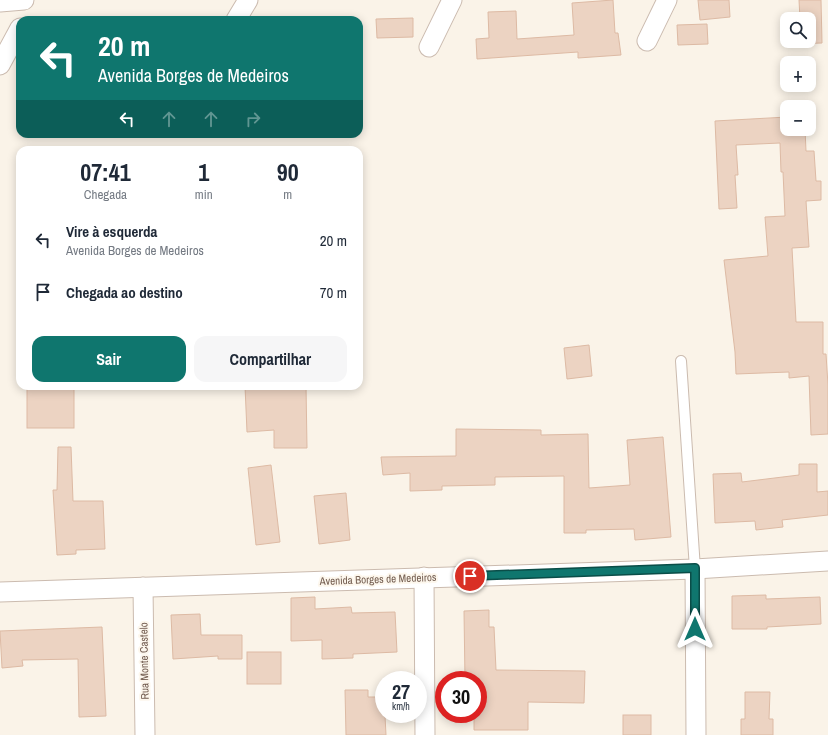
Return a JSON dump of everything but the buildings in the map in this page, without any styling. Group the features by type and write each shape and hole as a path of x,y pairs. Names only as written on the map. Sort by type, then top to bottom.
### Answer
{"street":[{"path":"0,2 24,0"},
{"path":"26,16 35,0"},
{"path":"238,16 248,0"},
{"path":"429,47 452,0"},
{"path":"647,41 667,0"},
{"path":"0,65 16,35"},
{"name":"Avenida Borges de Medeiros","path":"0,592 695,568 828,561"},
{"path":"695,568 696,735"},
{"path":"424,578 425,735"},
{"name":"Rua Monte Castelo","path":"143,587 145,735"}],"lane":[{"path":"681,361 695,568"}],"route":[{"path":"470,576 695,568 695,629"}]}
